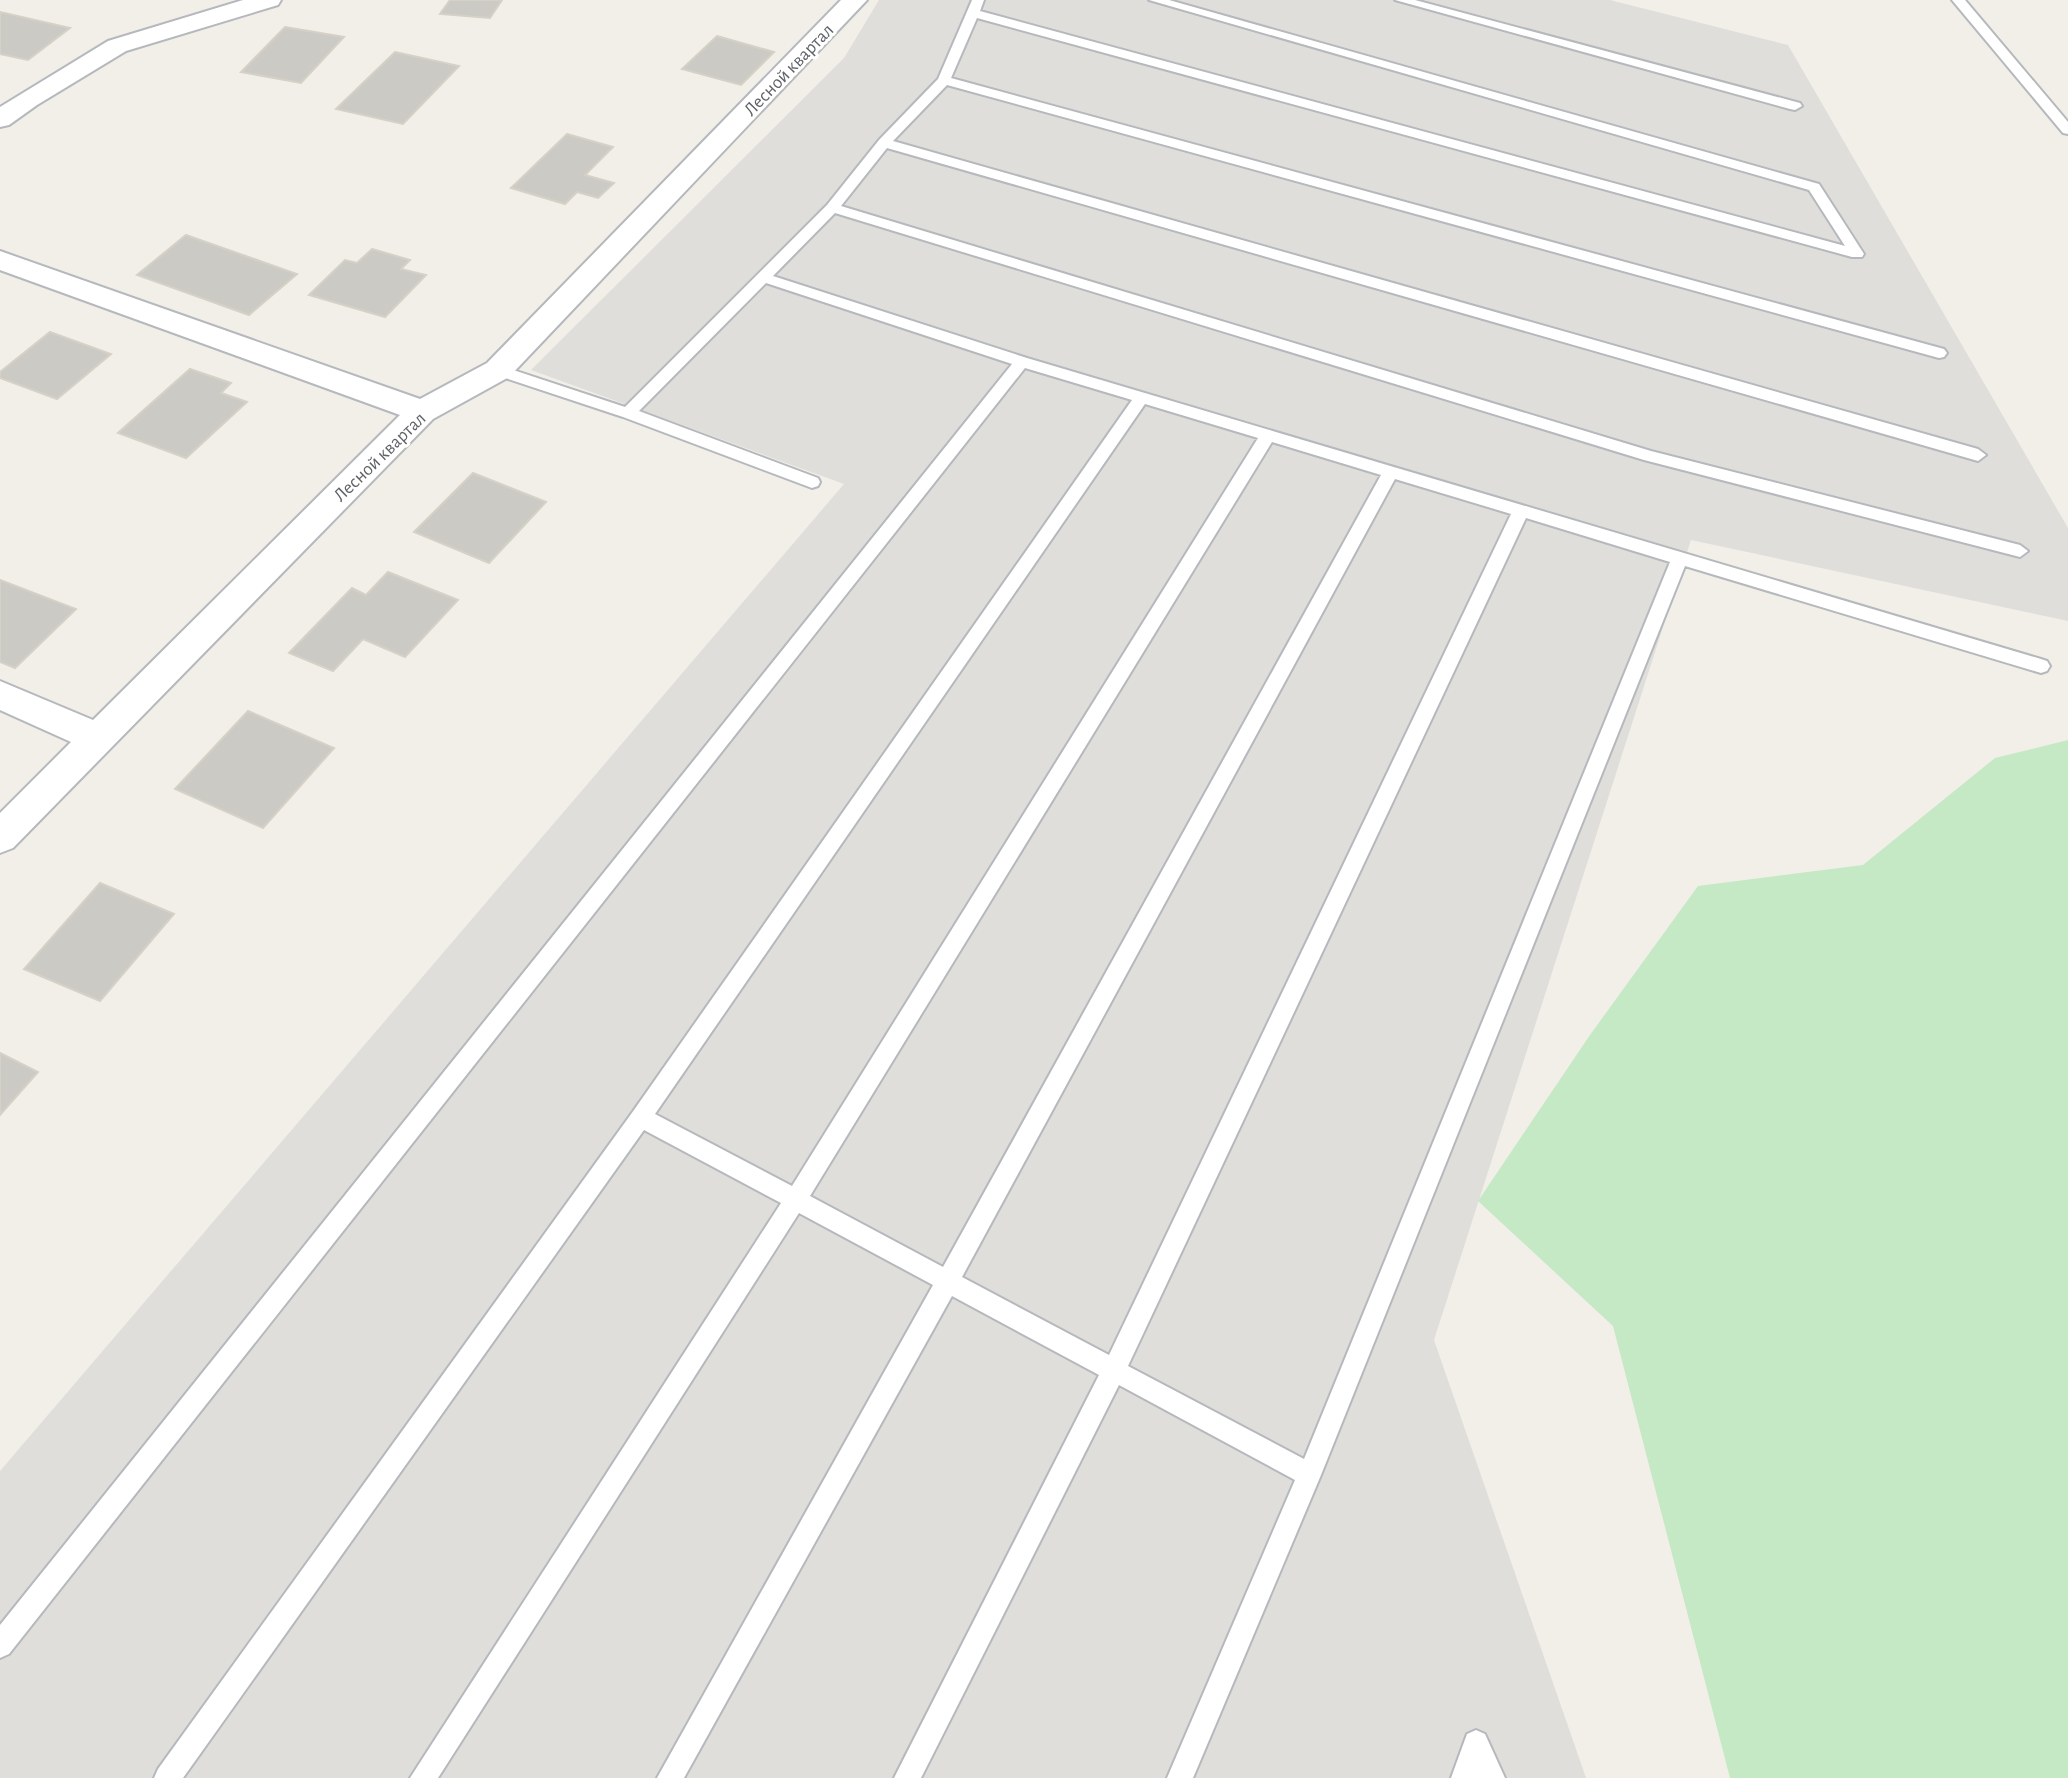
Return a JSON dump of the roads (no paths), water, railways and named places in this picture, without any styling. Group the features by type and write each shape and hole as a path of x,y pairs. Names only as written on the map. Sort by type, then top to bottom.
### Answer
{"street":[{"path":"0,119 28,99 117,46 269,0"},
{"name":"Лесной квартал","path":"0,837 96,737 422,411 498,370 855,0"},
{"path":"0,94 28,99"},
{"path":"0,260 422,411"},
{"path":"0,695 96,737"}],"lane":[{"path":"628,413 832,208 884,143 944,80 975,6 1857,254 1814,187 1155,0"},
{"path":"1401,0 1795,106"},
{"path":"1958,0 2068,130"},
{"path":"944,80 1939,353"},
{"path":"884,143 1978,455"},
{"path":"832,208 1650,456 2020,551"},
{"path":"762,277 1023,362 2041,666"},
{"path":"0,1645 1023,362"},
{"path":"498,370 628,413 812,482"},
{"path":"167,1778 641,1117 1142,397"},
{"path":"423,1778 796,1199 1268,435"},
{"path":"670,1778 948,1281 1391,472"},
{"path":"907,1778 1114,1370 1521,511"},
{"path":"1180,1778 1309,1475 1680,558"},
{"path":"641,1117 1309,1475"},
{"path":"1464,1778 1476,1743 1492,1778"}]}
